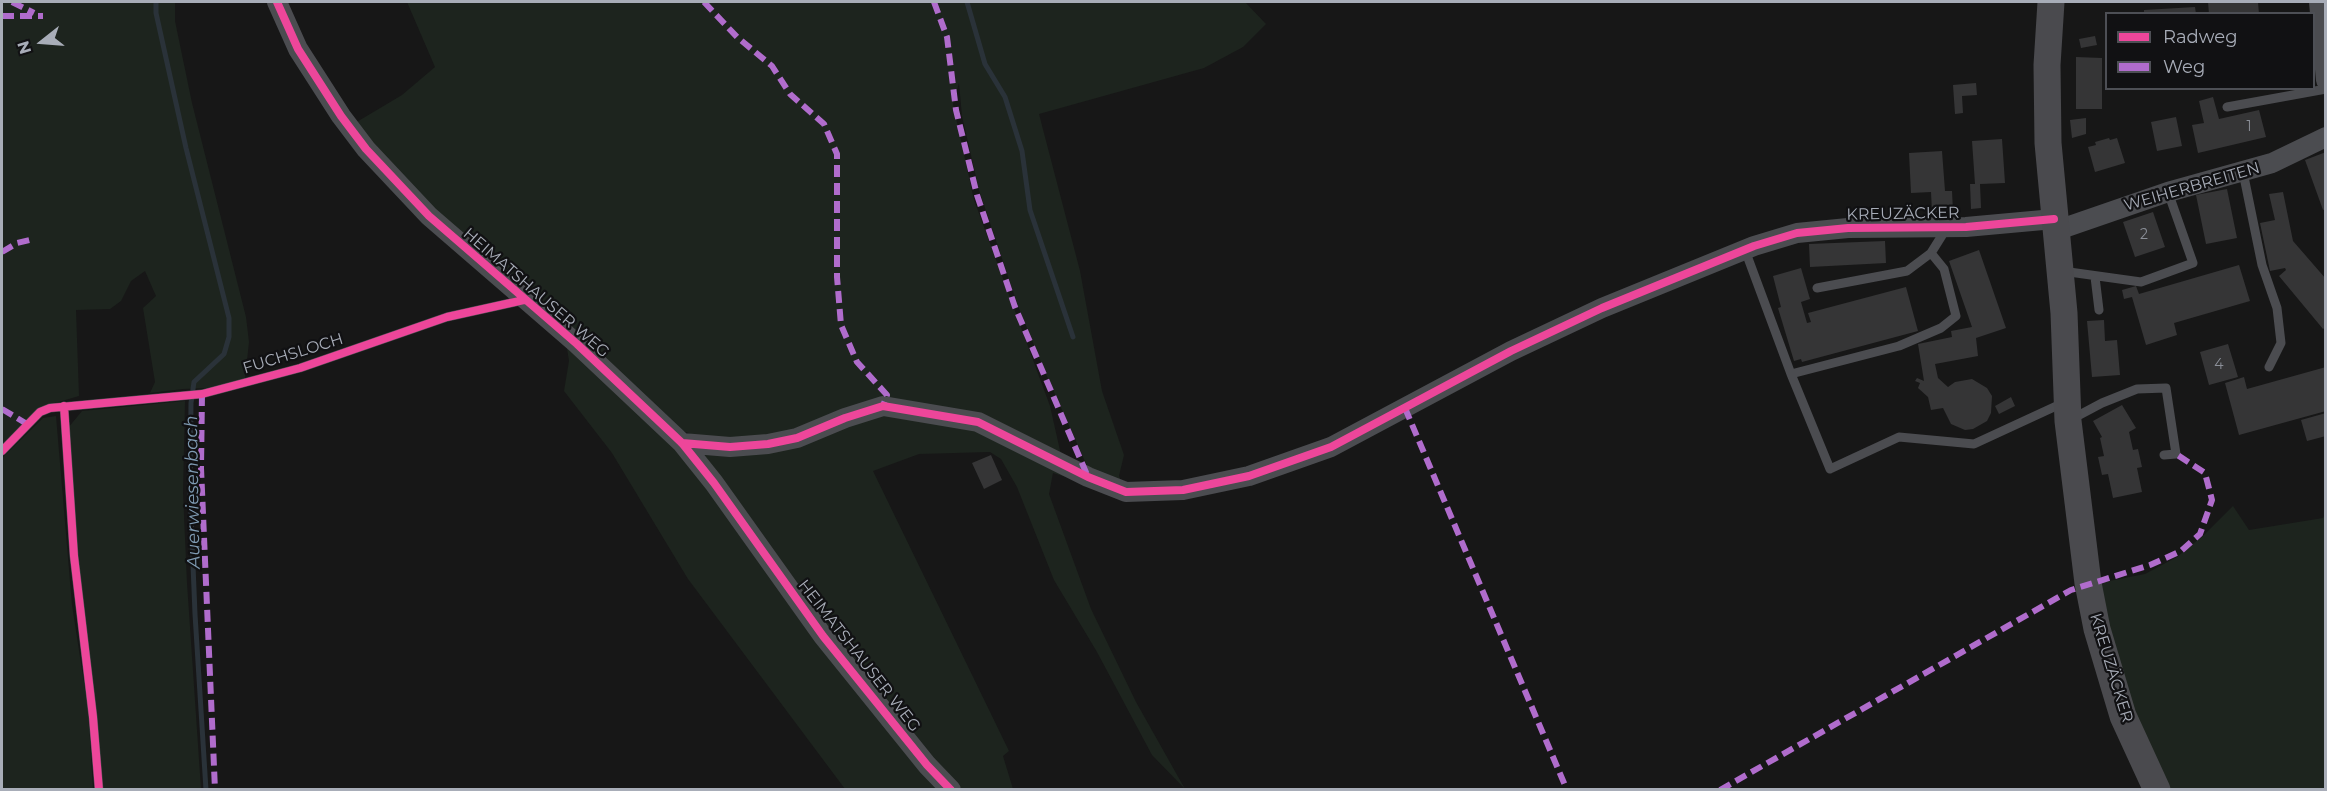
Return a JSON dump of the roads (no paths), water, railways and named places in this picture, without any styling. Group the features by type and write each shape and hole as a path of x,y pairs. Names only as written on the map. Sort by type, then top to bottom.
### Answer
{"street":[{"name":"HEIMATSHAUSER WEG","path":"277,2 298,49 341,116 366,149 429,216 577,344 682,443 714,483 823,636 927,765 951,789"},
{"name":"KREUZÄCKER","path":"2051,2 2047,65 2048,143 2064,313 2067,411 2088,583 2097,629 2123,716 2157,789"},
{"path":"2319,2 2317,41 2325,80"},
{"name":"WEIHERBREITEN","path":"2055,225 2272,163 2325,137"},
{"name":"KREUZÄCKER","path":"682,443 730,447 768,444 797,438 845,418 883,406 978,422 1088,477 1126,492 1182,490 1249,476 1331,447 1521,346 1602,308 1749,248 1797,233 1848,228 2055,225"}],"lane":[{"path":"2227,107 2325,89"},
{"path":"2243,172 2262,265 2277,308 2281,343 2269,367"},
{"path":"2060,271 2141,282 2193,263 2168,192"},
{"path":"1817,288 1907,271 1931,253 1947,227"},
{"path":"1749,248 1791,374 1830,469 1899,437 1974,444 2067,411 2102,403 2137,389 2166,388 2176,454 2164,455"},
{"path":"1791,374 1899,346 1941,328 1956,316 1944,269 1931,253"},
{"path":"2095,277 2099,310"},
{"name":"FUCHSLOCH","path":"2,451 40,412 50,408 198,395 300,368 447,317 524,300"},
{"path":"64,406 74,556 99,789"}],"waterway":[{"name":"Auerwiesenbach","path":"156,2 156,13 186,148 229,318 229,337 224,354 194,382 191,403 190,491 206,790"},
{"path":"967,2 985,64 1005,97 1022,151 1030,210 1073,337"}]}
